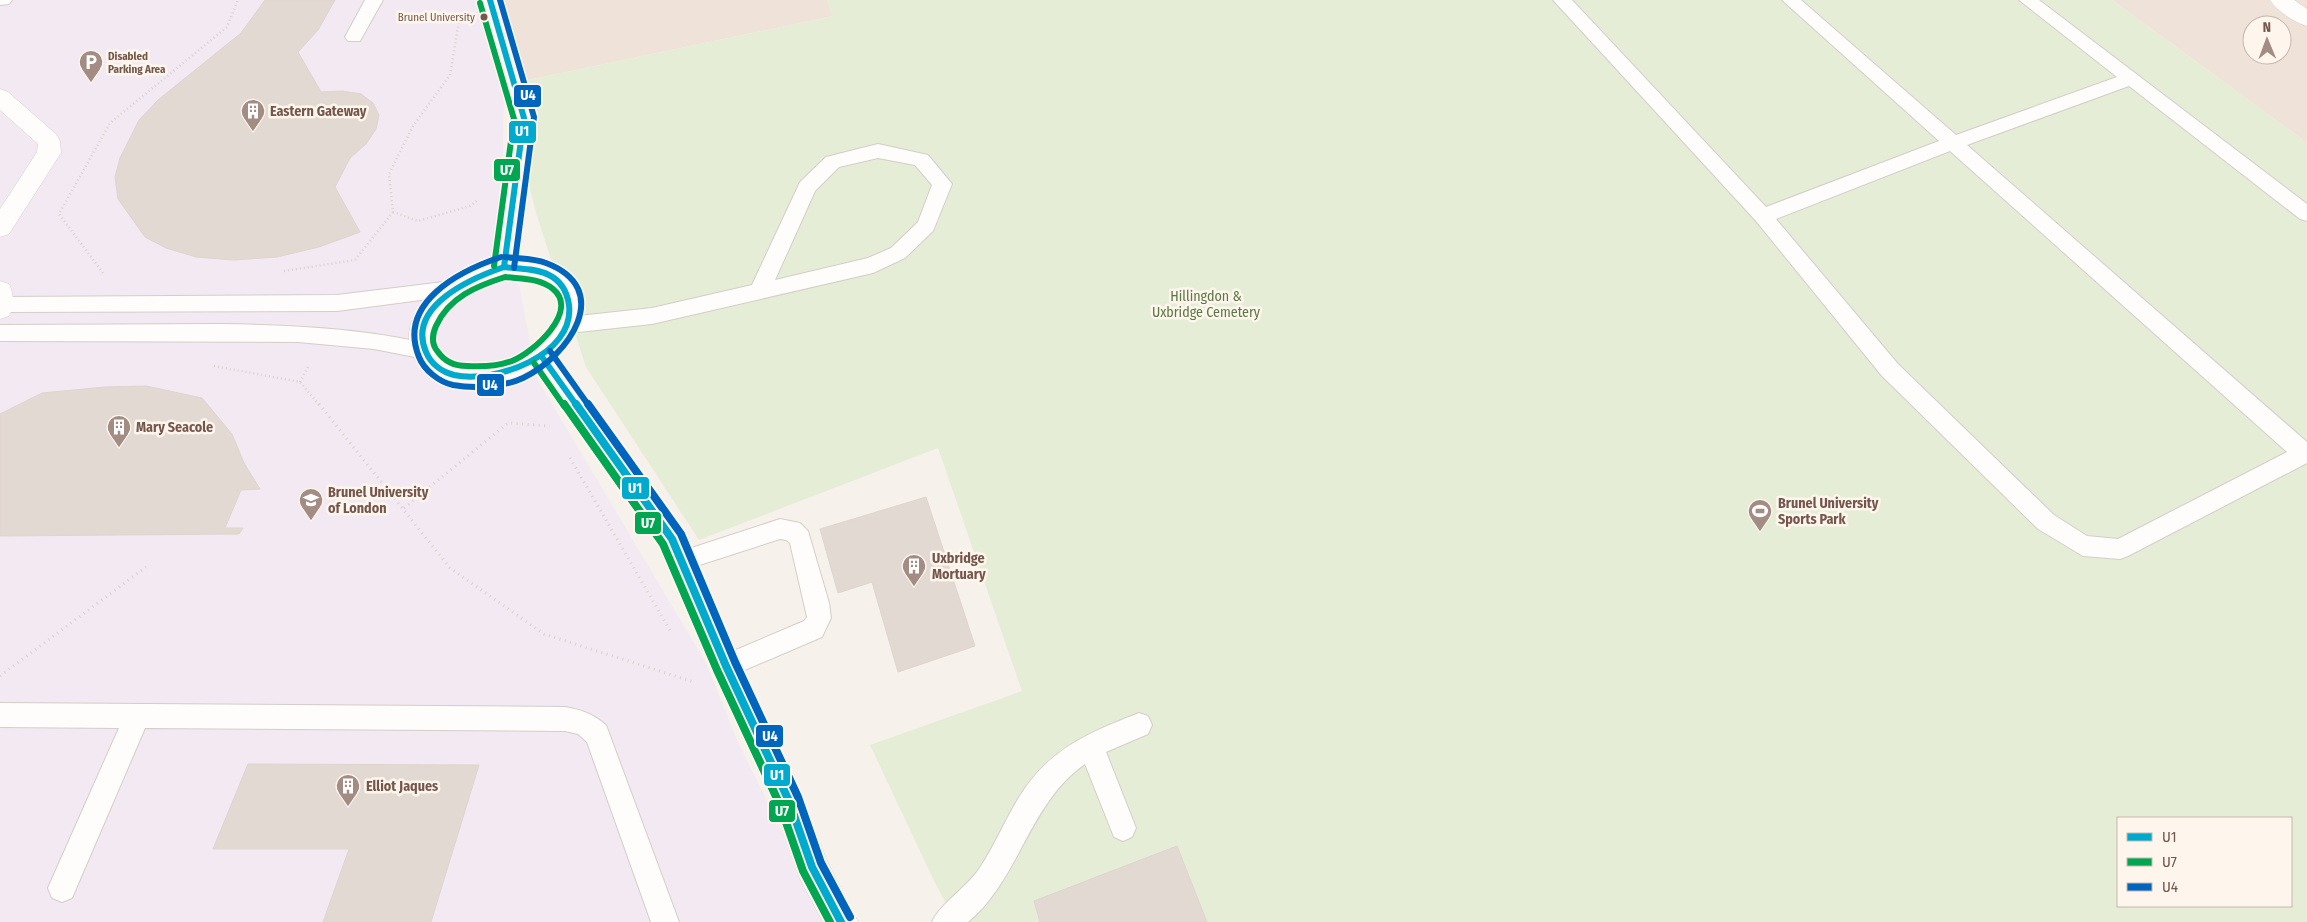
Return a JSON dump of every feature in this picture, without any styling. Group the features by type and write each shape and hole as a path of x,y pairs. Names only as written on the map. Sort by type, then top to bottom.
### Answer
{"street":[{"path":"490,0 524,118 504,268"},
{"path":"2280,0 2307,19"},
{"path":"0,97 49,141 49,154 0,228"},
{"path":"526,267 545,271 560,280 570,292 573,308 569,325 559,341 542,357 513,372 497,377 472,379 451,375 435,365 425,351 422,336 426,320 436,304 452,289 476,275 504,268 526,267"},
{"path":"542,357 672,539 681,561 711,671 789,801 812,867 840,922"}],"lane":[{"path":"354,37 374,0"},
{"path":"1562,0 1763,216 1890,370 2046,522 2082,546 2120,549 2306,453 1791,0"},
{"path":"2028,0 2307,214"},
{"path":"1763,216 1953,143 2131,79"},
{"path":"569,325 652,316 759,292 873,265 898,253 926,226 942,184 921,160 878,151 833,162 807,187 759,292"},
{"path":"1,302 337,303 452,289"},
{"path":"0,333 275,333 334,336 389,342 425,351"},
{"path":"681,561 780,529 792,530 800,538 817,603 819,618 813,629 711,671"},
{"path":"0,715 565,719 584,722 591,726 597,734 665,922"},
{"path":"62,888 138,715"},
{"path":"946,922 979,893 998,864 1025,812 1045,781 1073,756 1139,725"},
{"path":"1091,746 1123,828"}],"path":[{"path":"110,273 101,273 59,214 110,123 227,27 238,0"},
{"path":"280,272 355,260 394,212 389,174 413,126 450,76 461,9"},
{"path":"394,212 418,221 470,206 485,194"},
{"path":"207,364 300,382 404,508 450,568 544,634 701,685 711,671"},
{"path":"404,508 508,423 551,426 556,434"},
{"path":"566,452 671,633"},
{"path":"0,676 146,567"}],"shaded area":[{"name":"Brunel University of London","path":"0,0 484,0 504,85 502,195 537,379 706,663 736,738 826,922 0,922"},
{"path":"484,0 827,0 833,16 504,85"},
{"path":"2112,0 2307,0 2307,143"}],"green space":[{"name":"Hillingdon & Uxbridge Cemetery","path":"827,0 2112,0 2307,143 2307,922 956,922 936,885 870,745 1022,691 938,448 699,540 586,367 536,213 504,85 833,16"}],"building":[{"name":"Eastern Gateway","path":"265,0 335,0 318,30 298,52 321,92 342,91 361,94 373,103 379,115 376,129 366,144 350,158 335,187 360,232 319,247 277,257 234,260 196,257 166,248 145,237 118,199 115,177 120,158 139,120 158,100 241,33"},
{"name":"Mary Seacole","path":"146,386 202,398 232,434 244,463 260,489 241,490 225,528 243,528 239,534 0,536 0,414 42,393 105,387"},
{"name":"Uxbridge Mortuary","path":"926,497 975,646 898,672 872,582 838,593 820,529"},
{"name":"Elliot Jaques","path":"248,764 479,765 431,922 323,922 349,849 213,849"},
{"path":"1177,846 1207,922 1040,922 1034,901"}],"transit line":[{"name":"U1","path":"490,0 524,118 504,267"},
{"name":"U4","path":"500,0 534,117 514,268"},
{"name":"U7","path":"480,3 514,119 494,266"},
{"name":"U4","path":"501,257 454,277 429,297 421,309 416,322 415,349 420,361 429,372 446,383 458,386 482,386 503,384 517,380 541,368 551,360 561,351 575,330 580,318 581,306 576,288 566,275 552,265 542,261 505,257"},
{"name":"U1","path":"504,267 546,273 561,284 568,296 570,315 564,332 551,347 533,360 513,369 491,375 471,377 453,375 439,369 430,361 425,351 423,339 429,315 446,295 459,286 474,278 504,267"},
{"name":"U7","path":"505,277 527,279 539,282 553,289 560,298 561,309 550,331 531,350 507,363 492,366 458,366 448,362 435,349 433,343 434,332 446,309 454,301 473,289 505,277"},
{"name":"U4","path":"550,351 681,534 735,662 798,797 821,863 850,917"},
{"name":"U1","path":"542,357 672,539 726,666 789,801 812,867 841,922"},
{"name":"U7","path":"534,363 663,544 717,670 780,805 803,871 830,922"}],"place":[{"name":"Brunel University","path":"484,17"},
{"name":"Disabled Parking Area","path":"91,83"},
{"name":"Eastern Gateway","path":"253,132"},
{"name":"Mary Seacole","path":"119,448"},
{"name":"Brunel University of London","path":"311,521"},
{"name":"Brunel University Sports Park","path":"1760,532"},
{"name":"Uxbridge Mortuary","path":"914,587"},
{"name":"Elliot Jaques","path":"348,807"}]}
